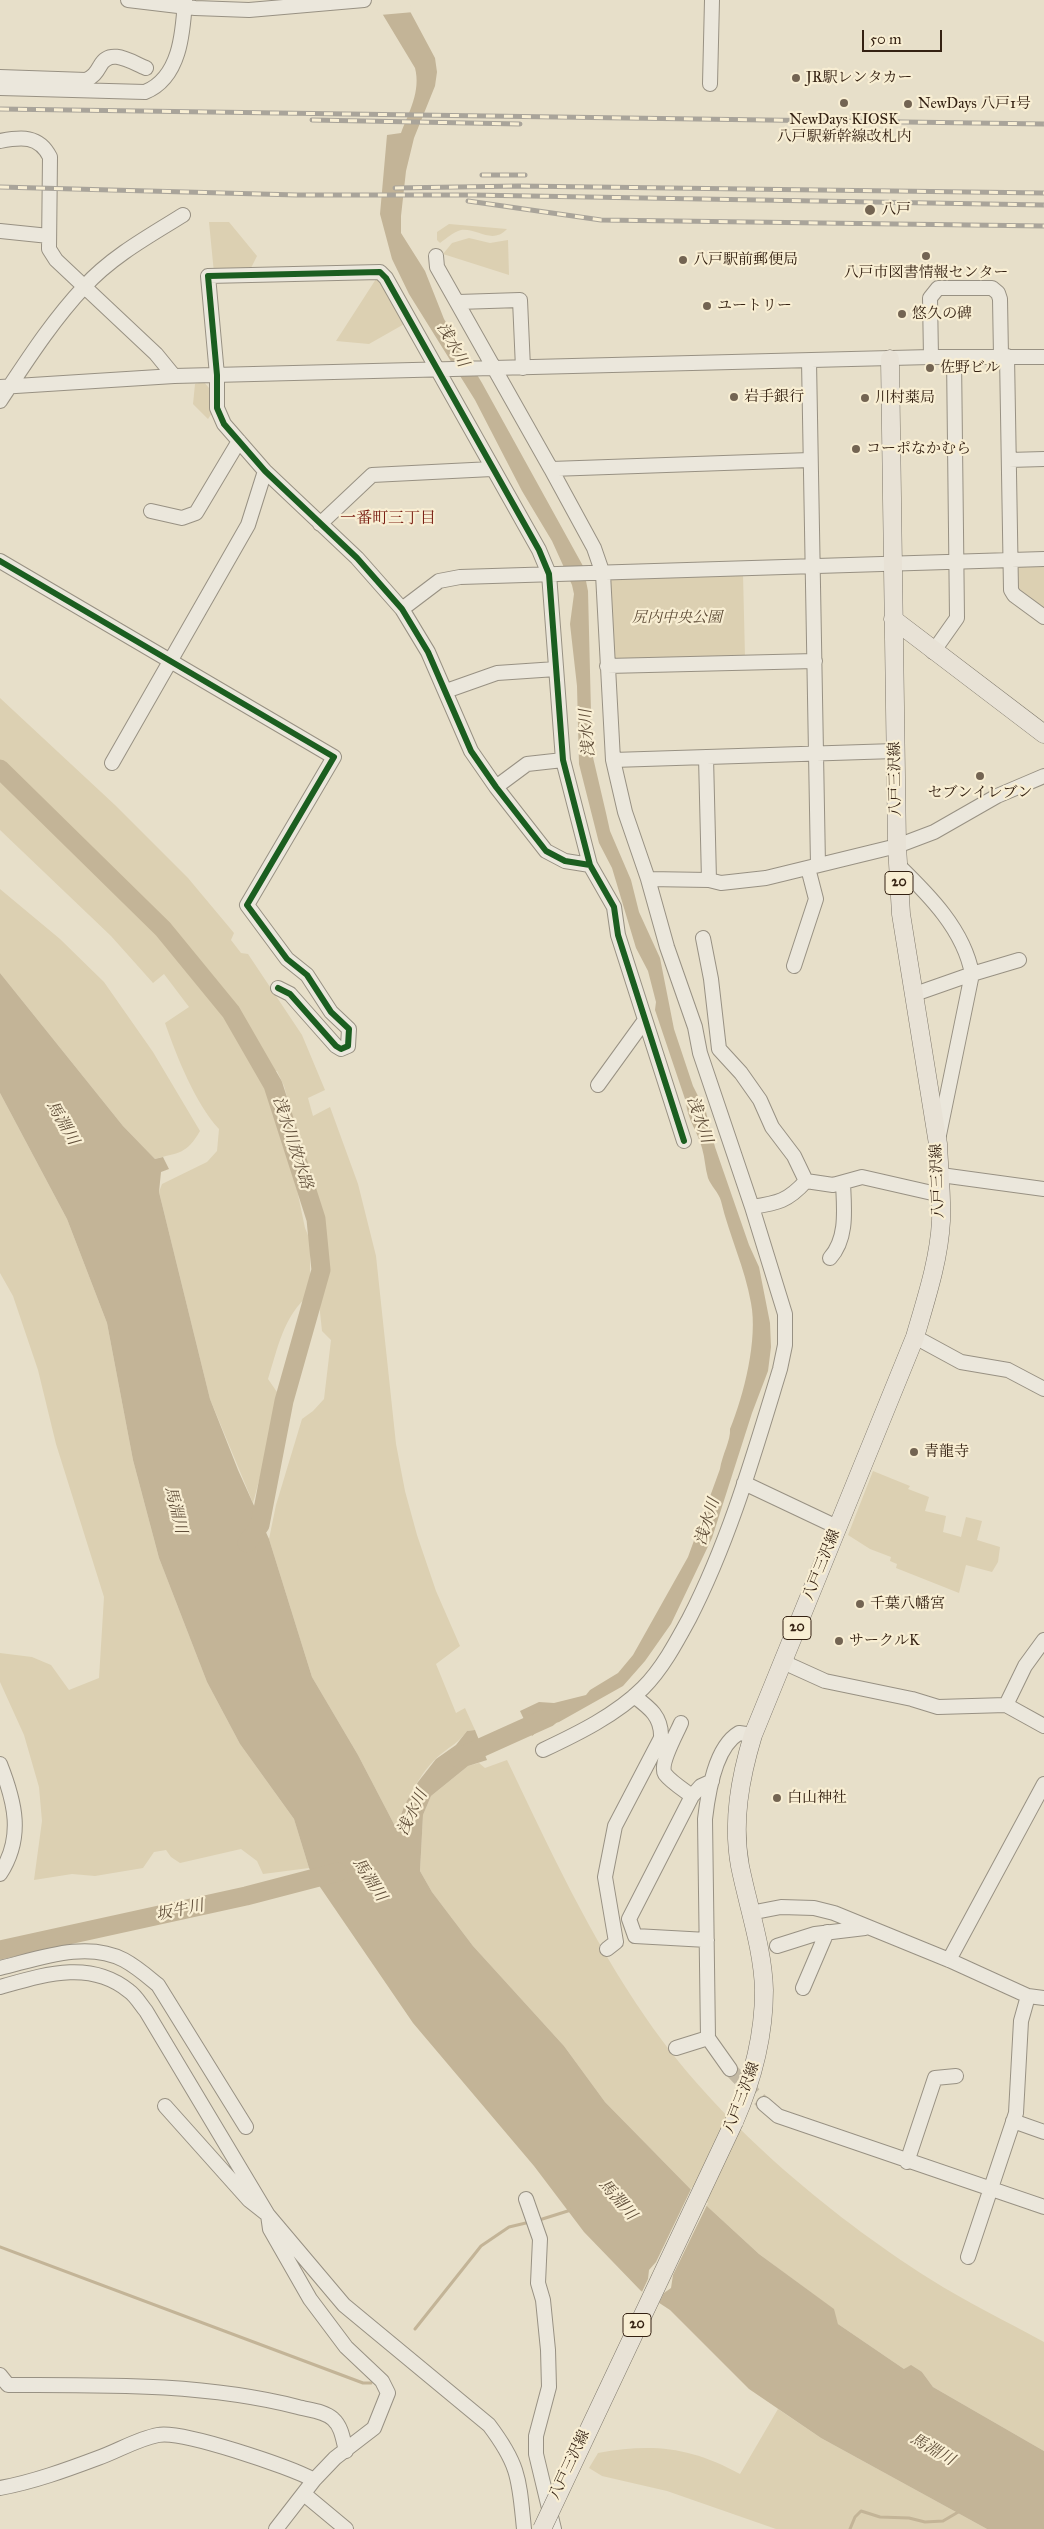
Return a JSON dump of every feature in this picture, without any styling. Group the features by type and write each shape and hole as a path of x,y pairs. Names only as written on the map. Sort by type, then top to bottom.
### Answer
{"main road":[{"name":"八戸三沢線","path":"542,2529 734,2122 755,2066 761,2041 764,1987 740,1864 737,1831 738,1797 753,1735 916,1337 932,1277 941,1222 941,1175 938,1144 916,994 901,914 898,865 890,359"},
{"path":"893,619 933,652 1044,734"}],"street":[{"path":"128,0 220,5 249,10 364,0"},
{"path":"710,84 712,0"},
{"path":"0,88 145,92 157,87 168,76 180,44 184,4"},
{"path":"0,77 86,80 95,74 105,59 112,56 117,56 146,68"},
{"path":"0,141 18,137 28,138 45,147 50,157 49,249 56,260 156,354 174,376"},
{"path":"0,401 5,386 85,286 124,254 184,215"},
{"path":"0,231 49,236"},
{"path":"436,256 437,267 458,302 492,369 551,469 594,548 603,574 613,760 625,812 648,879 667,947 695,1026 700,1053 752,1207 784,1314 785,1345 780,1369 726,1538 692,1613 653,1678 634,1696 598,1720 543,1750"},
{"path":"590,865 565,861 546,851 496,787 471,751 428,652 402,609 357,558 265,471 224,424 217,408 217,375 208,276 380,272 386,278 442,370 492,469 552,574 556,669 563,760 590,865 614,906 618,934 684,1141"},
{"path":"931,357 930,298 938,288 992,288 998,293 1004,356 1009,460 1011,590 1014,595 1044,617"},
{"path":"458,302 520,300 523,368"},
{"path":"5,386 174,376 931,357 1044,356"},
{"path":"933,652 957,618 954,357"},
{"path":"794,966 797,951 807,931 816,899 813,866 815,661 809,361"},
{"path":"151,511 182,518 196,513 239,441"},
{"path":"1009,460 1044,459"},
{"path":"551,469 810,460"},
{"path":"320,524 372,475 492,469"},
{"path":"112,763 248,524 265,471"},
{"path":"402,609 439,581 460,577 812,568 1044,559"},
{"path":"0,561 172,660 334,757 247,905 287,959 308,976 331,1012 350,1029 348,1046 342,1049 336,1046 290,994 278,988"},
{"path":"607,666 815,661"},
{"path":"446,691 497,673 556,669"},
{"path":"613,760 815,752 895,751"},
{"path":"706,756 710,880"},
{"path":"496,787 527,764 563,760"},
{"path":"648,879 710,880 721,883 766,878 897,846 934,832 997,796 1044,776"},
{"path":"898,865 916,883 957,932 968,954 972,974 938,1144"},
{"path":"703,938 711,979 719,1049 741,1073 760,1100 772,1127 794,1156 806,1181"},
{"path":"916,994 1019,960"},
{"path":"598,1085 645,1020"},
{"path":"941,1175 1044,1189"},
{"path":"806,1181 833,1185 862,1176 941,1195"},
{"path":"752,1207 782,1202 795,1194 806,1181"},
{"path":"830,1258 839,1244 844,1221 843,1183"},
{"path":"916,1337 961,1362 1008,1370 1044,1389"},
{"path":"744,1483 837,1527"},
{"path":"1006,1705 1025,1666 1044,1640"},
{"path":"783,1662 825,1681 912,1699 938,1708 1006,1705 1044,1726"},
{"path":"607,1949 616,1942 605,1877 615,1826 661,1738 661,1727 658,1719 652,1710 634,1696"},
{"path":"681,1723 664,1760 663,1770 666,1776 692,1796"},
{"path":"730,2069 708,2038 705,1819 712,1781 728,1742 739,1733 753,1735"},
{"path":"0,1764 16,1813 13,1847 0,1874"},
{"path":"707,1940 635,1936 629,1919 692,1796 701,1786 712,1781"},
{"path":"948,1960 1044,1784"},
{"path":"750,1913 781,1908 814,1908 868,1927 1028,1996 1044,1998"},
{"path":"777,1946 827,1932 868,1927"},
{"path":"803,1988 827,1932"},
{"path":"0,1968 81,1951 123,1959 158,1985 246,2127"},
{"path":"0,1987 50,1973 85,1971 114,1981 131,1992 146,2011 268,2215 344,2305 489,2425 513,2460 519,2478 524,2529"},
{"path":"968,2257 1016,2113 1021,2021 1028,1996"},
{"path":"676,2048 708,2038"},
{"path":"907,2162 935,2078 956,2076"},
{"path":"764,2104 778,2116 907,2162 1044,2207"},
{"path":"165,2106 249,2200 268,2215 270,2229 310,2299 346,2347 386,2386 388,2393 374,2428 314,2480 276,2529"},
{"path":"1012,2121 1044,2132"},
{"path":"526,2199 540,2239 538,2283 543,2300 548,2350 549,2387 536,2436 536,2454 554,2529"},
{"path":"0,2374 8,2385 170,2388 266,2399 324,2414 333,2419 339,2428 346,2451"},
{"path":"0,2488 32,2481 98,2458 145,2438 168,2434 278,2464 314,2480"},
{"path":"304,2494 346,2529"}],"green space":[{"path":"209,222 229,222 257,256 249,272 214,273"},
{"path":"449,224 507,229 496,236 461,230 440,243 437,240 437,232"},
{"path":"469,238 490,243 508,240 509,275 443,254 452,243"},
{"path":"376,279 381,279 406,323 369,344 336,341"},
{"path":"204,382 209,388 212,413 208,419 193,404 195,384"},
{"path":"1044,564 1044,611 1017,589 1017,567 1019,565"},
{"name":"尻内中央公園","path":"743,574 745,657 611,662 608,579"},
{"path":"0,698 115,805 188,878 234,933 231,940 241,953 248,954 302,1035 325,1090 308,1098 313,1116 330,1107 358,1184 376,1256 396,1444 405,1491 417,1535 436,1591 460,1646 436,1664 456,1713 465,1708 475,1730 467,1731 427,1769 408,1799 396,1828 358,1755 312,1677 269,1539 276,1505 302,1419 324,1399 331,1340 322,1331 319,1303 327,1262 321,1219 284,1086 277,1071 263,1076 292,1166 305,1228 310,1240 310,1294 293,1312 287,1322 268,1379 277,1392 270,1440 253,1503 210,1399 159,1192 162,1184 207,1162 217,1151 219,1129 195,1093 181,1065 165,1023 189,1007 164,974 153,983 111,936 0,830"},
{"path":"0,889 60,939 104,982 153,1052 200,1131 186,1149 155,1159 123,1126 0,973"},
{"path":"0,1093 67,1219 107,1323 133,1460 159,1558 207,1682 240,1744 294,1819 309,1868 263,1874 257,1861 241,1849 180,1863 171,1857 166,1850 154,1852 143,1868 95,1876 72,1874 34,1880 42,1821 39,1787 24,1735 0,1682 0,1653 32,1657 51,1665 69,1690 99,1678 104,1597 56,1444 38,1370 13,1296 0,1273"},
{"path":"873,1471 910,1486 908,1489 929,1497 925,1511 946,1516 943,1532 961,1537 966,1517 982,1521 977,1540 1000,1547 998,1562 992,1572 966,1565 959,1593 896,1568 897,1564 890,1561 891,1557 870,1549 848,1535"},
{"path":"507,1760 571,1892 607,1956 646,2018 674,2056 705,2092 775,2162 851,2225 930,2279 972,2304 1044,2342 1044,2451 933,2387 922,2372 904,2369 838,2324 833,2309 759,2254 709,2208 605,2102 564,2046 473,1946 432,1892 420,1871 423,1815 431,1796 468,1766 479,1763 485,1768"},
{"path":"778,2409 821,2438 987,2529 776,2529 667,2491 602,2476 589,2468 598,2453 636,2448 654,2448 688,2453 705,2458 740,2474"}],"water":[{"path":"374,0 404,0 435,58 437,72 435,86 414,138 406,171 401,233 425,271 444,319 482,383 583,566 588,591 592,753 610,831 631,880 639,912 660,958 674,1029 693,1086 706,1112 715,1147 749,1245 759,1267 770,1323 771,1347 768,1371 752,1413 712,1538 671,1624 645,1661 623,1686 559,1722 543,1727 532,1736 520,1711 539,1702 554,1703 586,1695 590,1690 618,1673 633,1655 688,1557 720,1469 730,1429 745,1384 751,1350 753,1317 741,1264 720,1198 708,1178 700,1142 688,1114 686,1102 655,1010 656,1002 648,971 636,948 612,868 599,843 579,764 577,686 570,624 574,594 572,585 552,541 522,491 475,400 409,294 392,259 380,214 387,135 401,133 413,101 416,77 415,68"},
{"name":"馬淵川","path":"0,973 123,1126 155,1159 163,1157 169,1169 161,1172 159,1192 210,1399 238,1470 269,1539 312,1677 358,1755 396,1828 405,1804 418,1782 436,1759 456,1745 467,1731 475,1730 487,1760 468,1766 431,1796 423,1815 420,1871 432,1892 473,1946 564,2046 605,2102 709,2208 759,2254 834,2309 838,2324 904,2369 911,2365 922,2372 933,2387 1044,2451 1044,2529 987,2529 821,2438 749,2389 670,2310 641,2291 584,2232 534,2166 413,2023 320,1887 309,1868 294,1819 240,1744 207,1682 159,1558 133,1460 107,1323 67,1219 0,1093"}],"pier":[{"path":"372,0 407,0 414,12 380,15"},
{"path":"692,2187 708,2203 673,2275 671,2288 664,2293 658,2305 641,2294 648,2279 649,2270 656,2262"}],"waterway":[{"name":"浅水川放水路","path":"0,769 163,929 231,1012 273,1085 316,1219 321,1270 284,1401 260,1525 247,1543"},
{"name":"浅水川","path":"458,1758 549,1717"},
{"name":"坂牛川","path":"0,1950 246,1896 338,1872"},
{"path":"536,2221 571,2210"},
{"path":"415,2329 481,2246 509,2227 530,2222"},
{"path":"0,2247 363,2383 371,2383"},
{"path":"850,2529 855,2517 861,2511 880,2517 909,2518 925,2522 943,2521 960,2511"}],"tunnel":[{"path":"730,2069 764,2104"}],"railway":[{"path":"0,109 1044,124"},
{"path":"312,120 520,124"},
{"path":"482,175 525,175"},
{"path":"395,188 519,186 1044,193"},
{"path":"0,187 297,195 473,195 1044,205"},
{"path":"468,201 601,220 1044,226"}],"cycle path":[{"path":"590,865 565,861 546,851 496,787 471,751 428,652 402,609 357,558 265,471 224,424 217,408 217,375 208,276 380,272 386,278 539,550 549,574 563,760 590,865 614,907 618,935 684,1141"},
{"path":"0,561 334,757 247,905 287,959 307,975 331,1012 349,1029 348,1046 341,1049 336,1046 290,994 278,988"}],"place":[{"name":"JR駅レンタカー","path":"796,78"},
{"name":"NewDays KIOSK 八戸駅新幹線改札内","path":"844,103"},
{"name":"NewDays 八戸1号","path":"908,104"},
{"name":"八戸","path":"870,210"},
{"name":"八戸市図書情報センター","path":"926,256"},
{"name":"八戸駅前郵便局","path":"683,260"},
{"name":"ユートリー","path":"707,306"},
{"name":"悠久の碑","path":"902,314"},
{"name":"佐野ビル","path":"930,368"},
{"name":"岩手銀行","path":"734,397"},
{"name":"川村薬局","path":"865,398"},
{"name":"コーポなかむら","path":"856,449"},
{"name":"セブンイレブン","path":"980,776"},
{"name":"青龍寺","path":"914,1452"},
{"name":"千葉八幡宮","path":"860,1604"},
{"name":"サークルK","path":"839,1641"},
{"name":"白山神社","path":"777,1798"}],"district":[{"name":"一番町三丁目","path":"388,519"}]}
